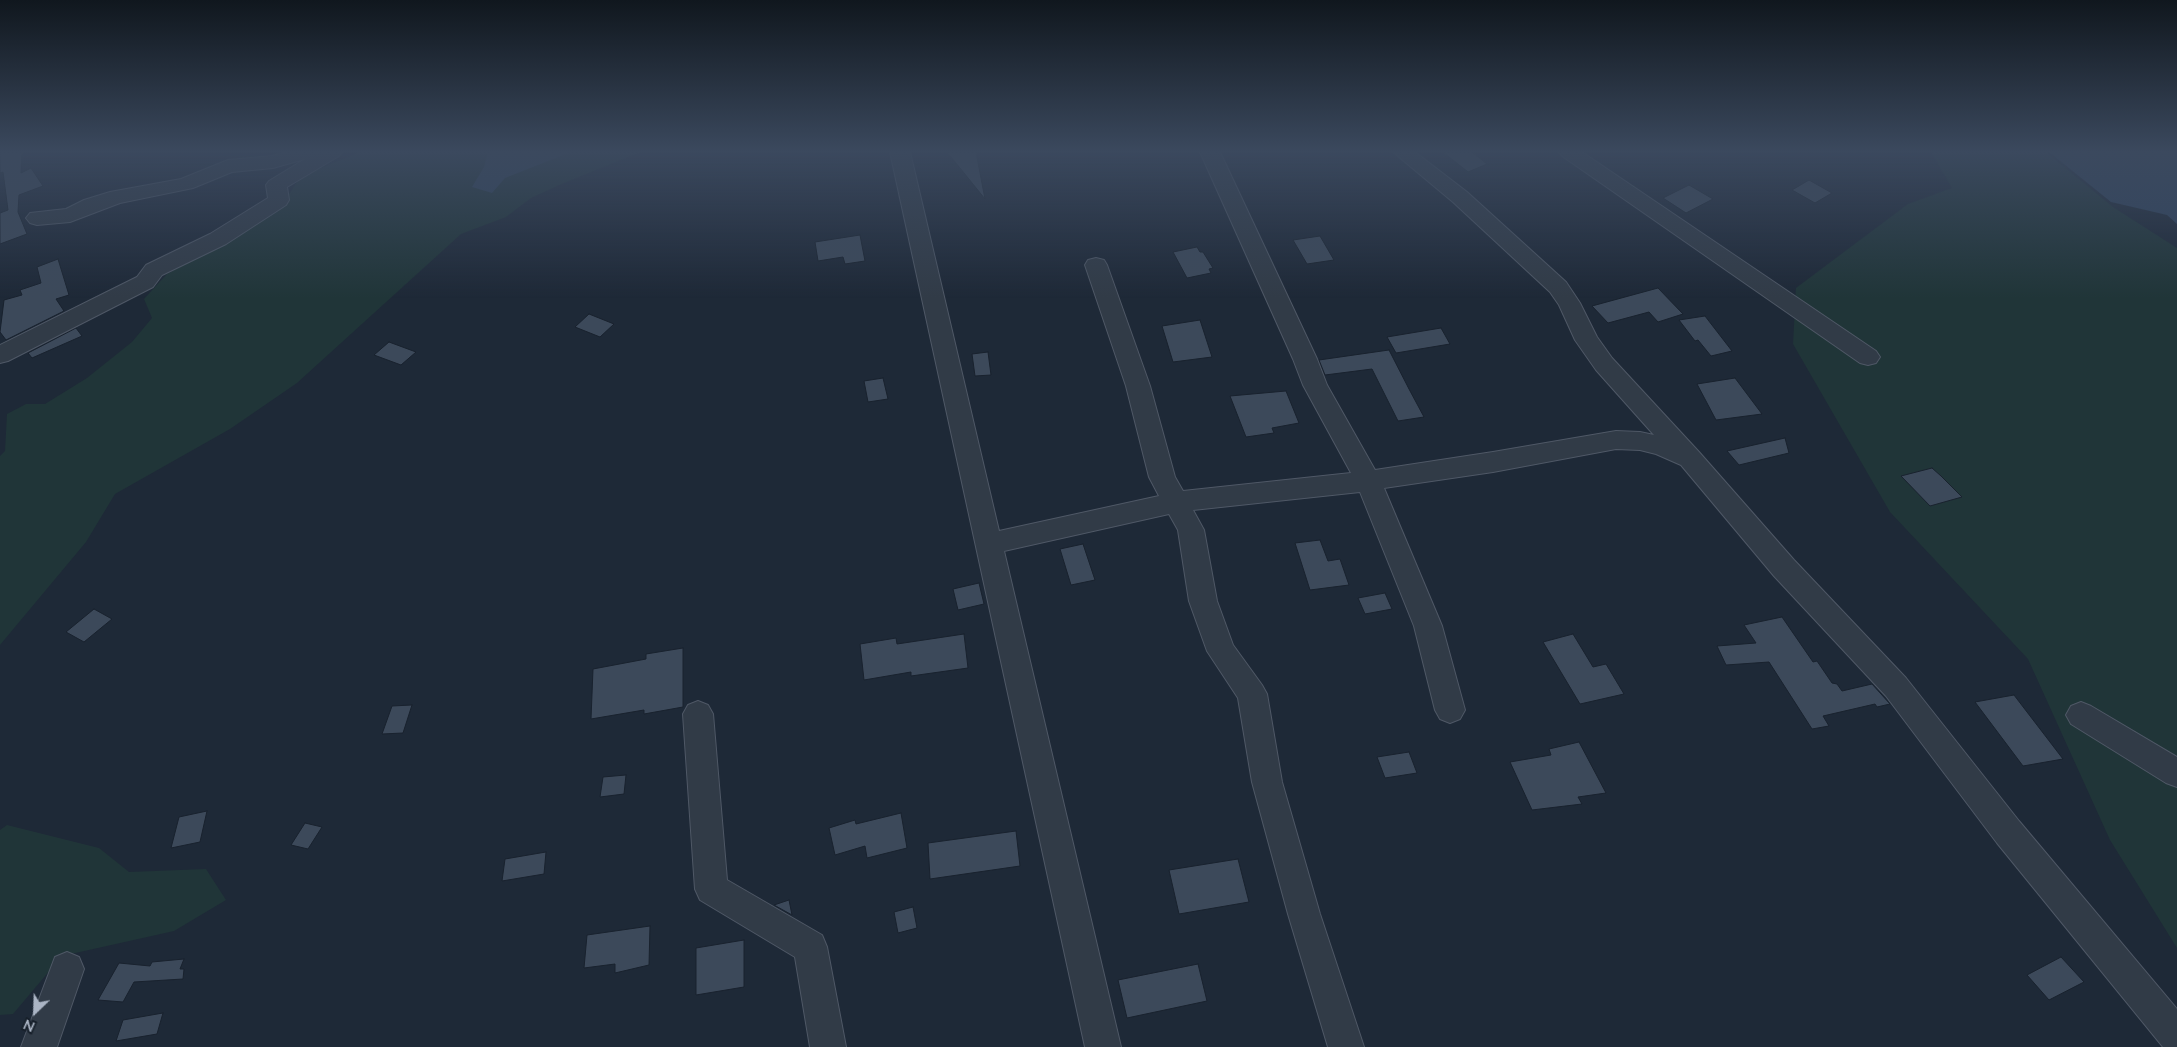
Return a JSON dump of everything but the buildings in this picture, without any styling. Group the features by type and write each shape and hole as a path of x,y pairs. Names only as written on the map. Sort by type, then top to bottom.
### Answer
{"street":[{"path":"37,218 70,216 105,201"},
{"path":"0,353 145,282 154,270 218,239 278,201"},
{"path":"911,201 1102,1047"},
{"path":"1233,201 1315,385 1368,481 1428,626 1450,710"},
{"path":"1464,201 1558,287 1569,303 1587,340 1604,364 1690,459 1784,568 1896,687 2008,832 2177,1036"},
{"path":"1641,201 1868,356"},
{"path":"1096,265 1138,386 1162,477 1191,530 1203,601 1221,651 1252,694 1267,782 1304,914 1346,1047"},
{"path":"989,544 1176,502 1368,481 1493,462 1616,440 1640,441 1662,446 1690,459"},
{"path":"698,714 712,889 810,947 828,1047"},
{"path":"2081,716 2177,773"},
{"path":"39,1047 67,969"}],"green space":[{"path":"280,201 527,201 506,217 461,234 297,383 230,429 115,494 86,542 0,645 0,456 5,451 7,414 26,404 45,404 87,378 132,342 152,318 144,299 167,274 213,248"},
{"path":"1917,201 2106,201 2177,248 2177,948 2110,840 2028,659 1890,512 1793,344 1796,288 1908,204"},
{"path":"7,825 99,848 129,872 206,869 226,900 174,931 62,956 13,1014 0,1015 0,830"}],"water":[{"path":"2110,201 2177,201 2177,224 2167,215"}]}
